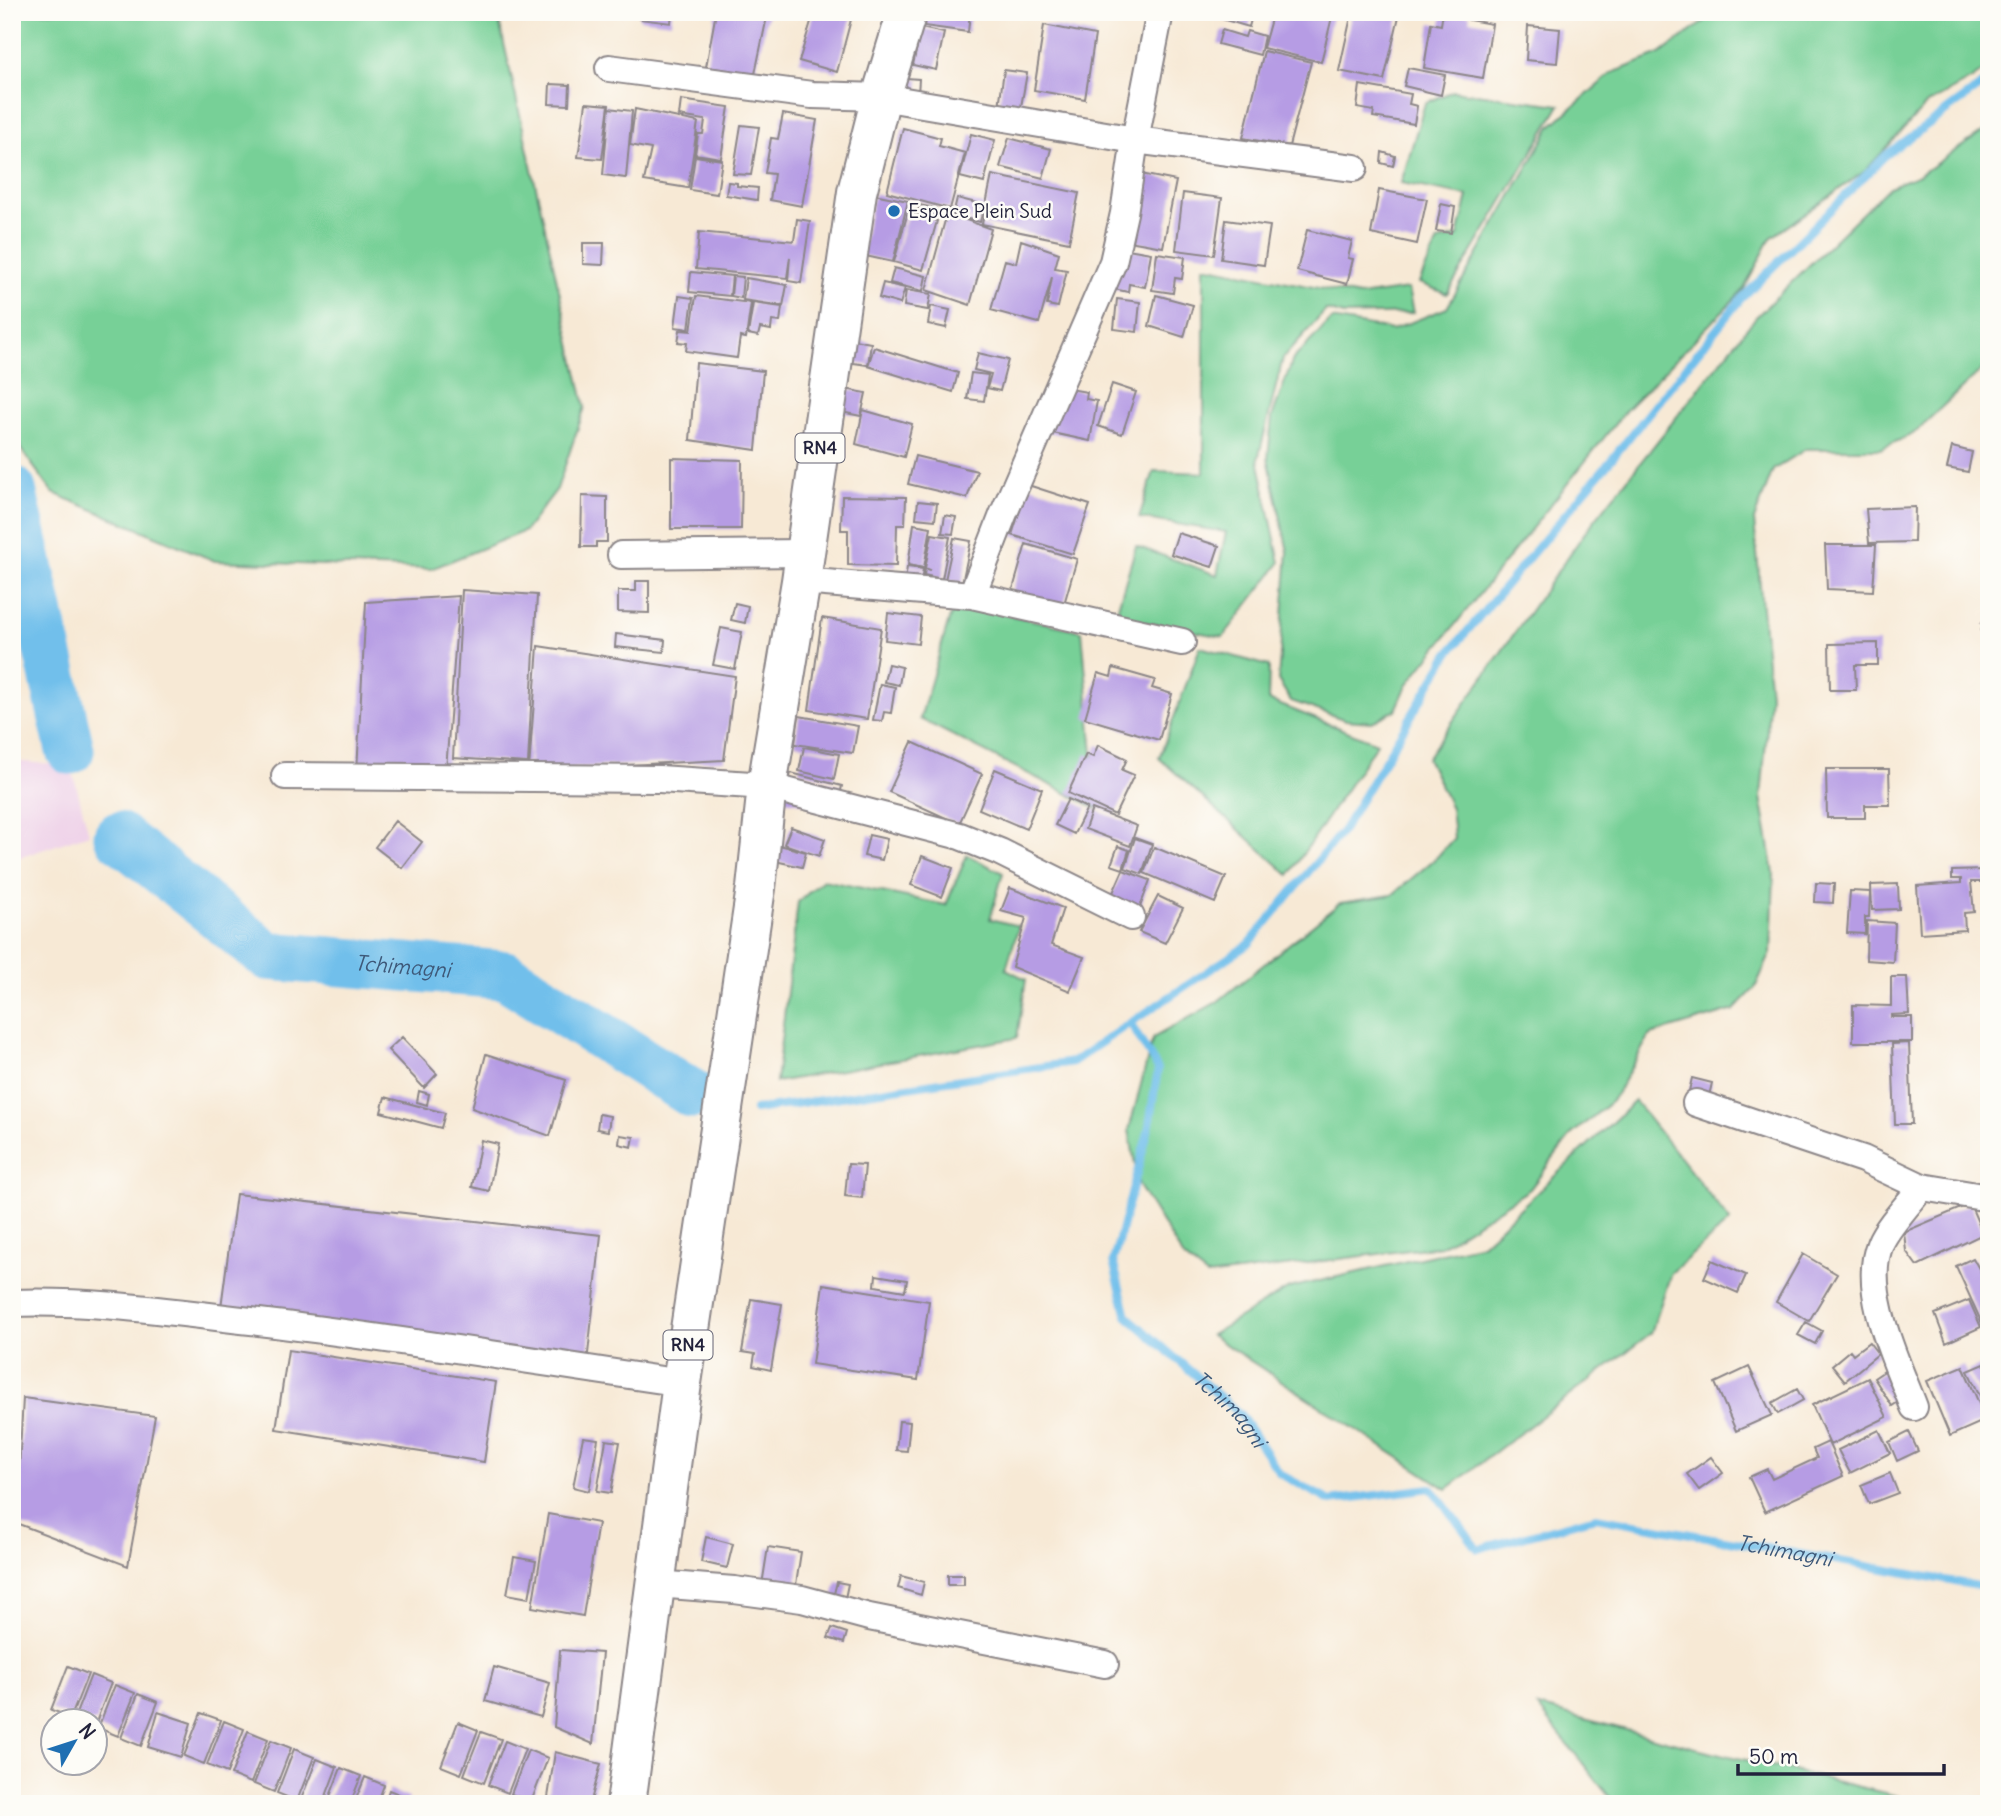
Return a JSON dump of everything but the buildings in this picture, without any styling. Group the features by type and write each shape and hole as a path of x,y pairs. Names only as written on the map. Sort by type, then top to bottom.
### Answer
{"highway":[{"name":"RN4","path":"626,1804 682,1383 756,888 767,786 803,567 857,192 881,97 907,12"}],"street":[{"path":"972,595 1003,515 1113,262 1160,12"},
{"path":"609,68 812,95 881,97 1135,140 1354,167"},
{"path":"621,555 803,567 972,595 1182,642"},
{"path":"285,776 659,779 767,786 960,836 1000,852 1131,917"},
{"path":"1696,1103 1863,1159 1922,1187 1989,1198"},
{"path":"1914,1407 1882,1320 1875,1265 1880,1242 1922,1187"},
{"path":"12,1303 122,1307 215,1317 332,1331 682,1383"},
{"path":"656,1584 734,1590 802,1600 869,1617 1105,1664"}],"path":[{"path":"1982,622 1989,726"}],"shaded area":[{"path":"12,761 71,766 89,834 12,860"}],"green space":[{"path":"12,12 497,12 585,407 557,489 525,531 431,569 215,561 53,493 20,448 12,401"},
{"path":"1717,12 1989,12 1989,67 1927,104 1865,171 1771,238 1744,289 1627,409 1407,685 1396,710 1372,722 1346,720 1291,701 1278,680 1288,552 1268,458 1272,417 1293,359 1332,319 1392,330 1447,308 1551,126 1612,73 1660,54"},
{"path":"1453,91 1560,105 1447,294 1419,283 1438,241 1458,236 1468,196 1401,183 1425,103"},
{"path":"1989,128 1989,363 1913,434 1880,449 1806,449 1773,470 1754,520 1770,695 1761,797 1774,873 1771,953 1755,988 1734,1010 1650,1035 1612,1101 1572,1134 1530,1189 1441,1246 1207,1276 1184,1258 1139,1186 1129,1130 1153,1038 1217,1002 1340,903 1392,895 1436,858 1454,838 1451,808 1427,758 1586,531 1756,317 1889,187 1919,175"},
{"path":"1204,266 1360,296 1408,289 1413,313 1344,315 1326,310 1283,358 1258,459 1280,563 1223,637 1115,617 1136,546 1217,575 1226,532 1139,518 1154,471 1204,473"},
{"path":"954,603 1082,631 1098,809 920,719"},
{"path":"1200,647 1269,666 1268,700 1377,743 1289,875 1159,758"},
{"path":"967,855 1003,873 990,919 1019,926 1006,969 1026,979 1017,1038 776,1082 798,902 823,880 946,905"},
{"path":"1635,1101 1730,1221 1671,1273 1651,1333 1447,1489 1211,1335 1289,1288 1482,1244"},
{"path":"1538,1707 1700,1749 1931,1804 1615,1804"}],"waterway":[{"path":"1130,1023 1249,944 1343,830 1449,653 1611,460 1740,300 1886,155 1989,80"},
{"name":"Tchimagni","path":"12,490 70,750"},
{"name":"Tchimagni","path":"118,836 268,956 505,975 693,1094"},
{"name":"Tchimagni","path":"755,1110 1073,1062 1130,1023 1158,1069 1148,1132 1113,1261 1127,1316 1240,1414 1280,1474 1330,1501 1431,1488 1478,1549 1596,1517 1989,1588"}],"place":[{"name":"Espace Plein Sud","path":"894,211"}]}
